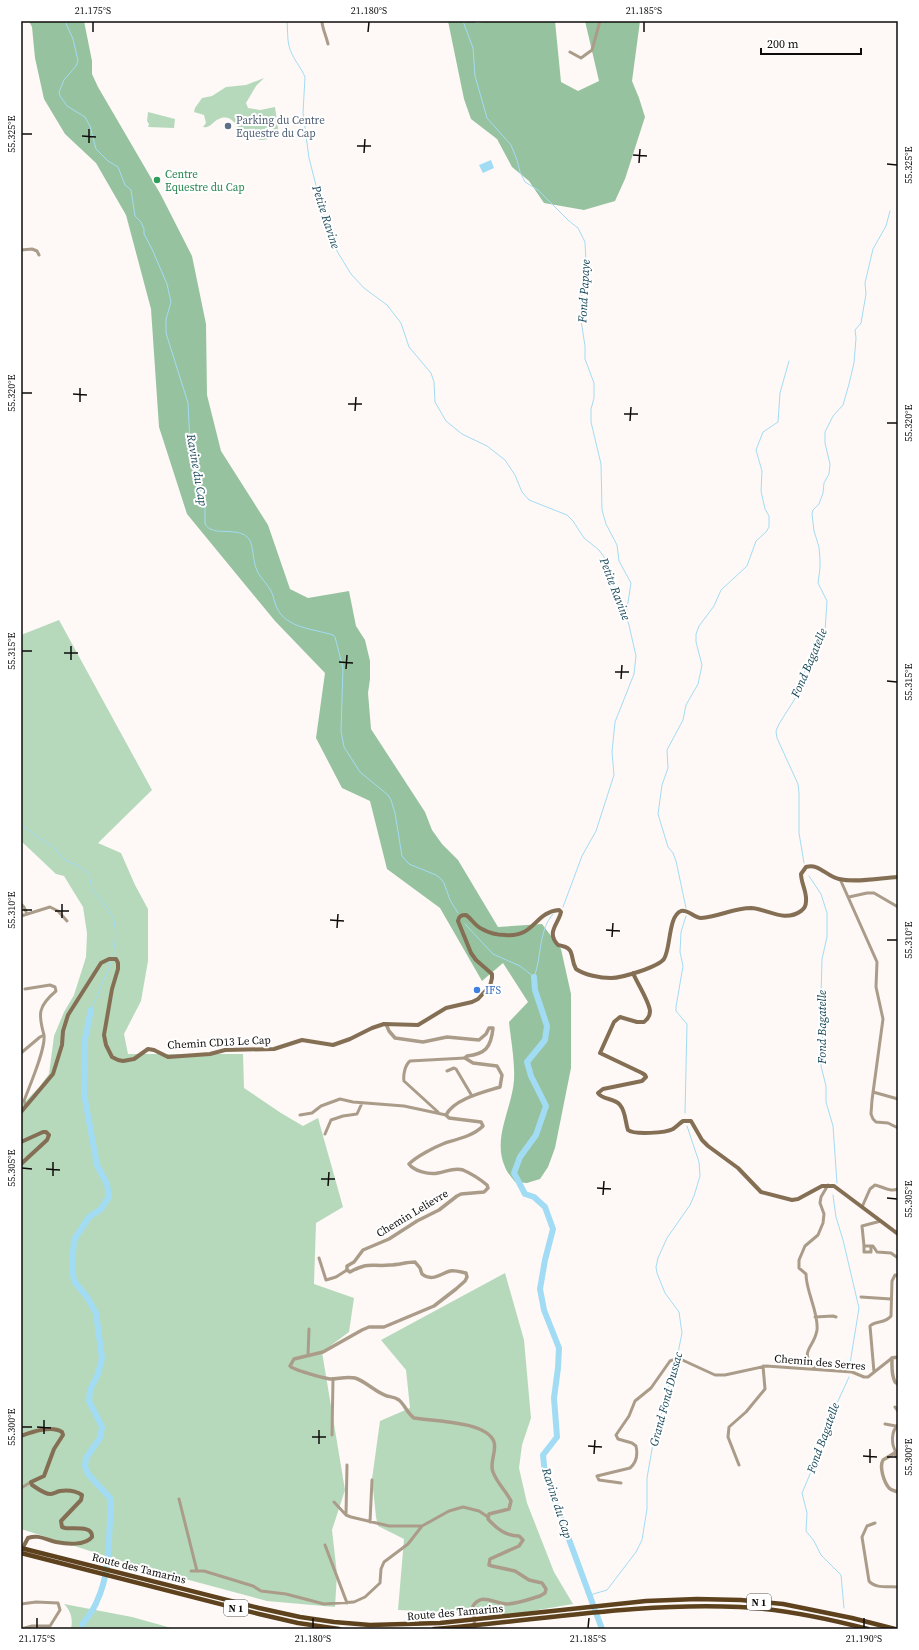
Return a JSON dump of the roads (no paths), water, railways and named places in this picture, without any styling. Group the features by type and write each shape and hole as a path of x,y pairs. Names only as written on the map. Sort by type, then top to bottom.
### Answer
{"highway":[{"name":"Route des Tamarins","path":"22,1550 90,1565 300,1617 370,1625 472,1625"},
{"name":"Route des Tamarins","path":"22,1550 89,1571 133,1582 298,1623 339,1629"},
{"name":"Route des Tamarins","path":"434,1629 472,1625 479,1622 564,1613 621,1604 675,1600 741,1600 783,1604 828,1612 895,1629"},
{"name":"Route des Tamarins","path":"564,1613 622,1611 672,1607 740,1606 826,1619 868,1629"}],"main road":[{"name":"Chemin CD13 Le Cap","path":"26,1106 53,1074 62,1045 63,1031 68,1015 101,963 111,958 118,961 119,966 112,989 104,1035 108,1052 118,1060 130,1060 148,1049 168,1056 210,1054 225,1050 274,1049 302,1040 333,1045 350,1039 372,1028 386,1024 418,1025 446,1008 472,1002 484,993 490,986 492,974 476,960 466,944 458,921 462,915 466,915 478,926 490,933 516,936 525,933 542,916 559,910 561,912 554,925 553,936 558,945 566,947 570,950 576,970 610,978 633,973 659,964 665,957 673,922 681,911 686,911 699,918 751,908 778,916 790,916 802,910 806,903 801,874 806,867 815,866 832,877 840,879"},
{"path":"840,879 852,880 898,877"},
{"path":"633,973 648,1005 650,1012 649,1018 644,1022 637,1022 620,1017 617,1019 614,1022 608,1038 600,1052 642,1073 646,1077 642,1080 603,1089 598,1092 601,1096 615,1100 622,1107 628,1130 635,1133 667,1131 673,1129 683,1121 691,1122 702,1140 708,1146 738,1168 756,1188 767,1194 792,1200 798,1199 817,1188 834,1186 898,1234"},
{"path":"21,1112 26,1106"},
{"path":"21,1142 43,1132 46,1132 49,1135 47,1140 21,1164"},
{"path":"21,1436 35,1431 53,1429 60,1430 63,1435 54,1449 44,1476 31,1482 32,1485 46,1493 51,1494 59,1491 68,1491 78,1492 82,1495 81,1500 61,1521 61,1524 62,1527 65,1528 90,1530 92,1533 92,1537 86,1543 64,1543 33,1536 28,1538 22,1550"}],"street":[{"path":"322,21 322,27 326,32 328,44"},
{"path":"570,52 581,58 592,50 600,21"},
{"path":"21,250 32,249 37,251 38,255"},
{"path":"840,879 878,966 876,987 883,1019 871,1109 873,1120 876,1122 891,1124 898,1128"},
{"path":"849,897 874,893 898,907"},
{"path":"21,904 27,914"},
{"path":"21,916 50,907 58,911 67,921"},
{"path":"25,989 50,985 55,987 56,991 48,998 40,1010 39,1019 44,1040 24,1101 26,1106"},
{"path":"386,1024 389,1031 395,1038 423,1042 447,1037 479,1040 486,1034 489,1028 493,1028 488,1046 478,1055 467,1056 465,1058 410,1061 406,1066 403,1078 404,1081 439,1114"},
{"path":"21,1053 40,1036 44,1036"},
{"path":"300,1115 312,1113 326,1104 340,1099 362,1103 404,1106 446,1115 451,1108 472,1096 500,1086 502,1075 498,1066 474,1063 465,1058"},
{"path":"447,1071 454,1068 456,1069 472,1096"},
{"path":"873,1092 898,1099"},
{"path":"325,1134 331,1120 357,1114 362,1103"},
{"name":"Chemin Lelievre","path":"347,1270 347,1266 354,1262 367,1247 381,1244 389,1240 417,1221 439,1210 445,1204 461,1194 486,1191 487,1185 462,1170 448,1169 439,1173 432,1173 414,1169 409,1164 439,1146 461,1139 483,1126 481,1122 449,1118 446,1115"},
{"path":"862,1207 870,1189 875,1185 882,1186 889,1190 898,1190"},
{"path":"815,1369 808,1362 806,1355 817,1329 813,1303 806,1282 806,1274 799,1268 798,1264 805,1246 818,1235 823,1223 824,1214 820,1203 821,1196 828,1186"},
{"path":"871,1246 871,1252 864,1252 862,1226 882,1221"},
{"path":"864,1246 874,1246 877,1252 891,1253 898,1258"},
{"path":"319,1258 326,1280 336,1277 347,1270 350,1272 362,1265 370,1264 388,1266 415,1262 420,1268 422,1274 427,1277 435,1278 449,1271 466,1273 467,1277 465,1281 434,1306 384,1327 369,1327 323,1352 294,1359 290,1366 299,1372 333,1379 353,1378 362,1381 386,1395 397,1398 414,1418 462,1424 485,1432 492,1438 494,1448 492,1459 493,1472 511,1501 509,1508 492,1512 488,1517"},
{"path":"874,1372 870,1326 874,1323 884,1322 888,1319 891,1313 892,1277 895,1275 898,1276"},
{"path":"860,1297 891,1298"},
{"path":"815,1317 836,1317"},
{"path":"308,1355 309,1329"},
{"path":"898,1357 892,1358 892,1377 898,1384"},
{"name":"Chemin des Serres","path":"621,1483 599,1480 597,1476 630,1468 634,1465 637,1459 636,1446 632,1443 618,1439 616,1435 629,1416 635,1401 651,1388 670,1361 678,1358 715,1375 725,1375 764,1366 852,1372 868,1377 892,1358"},
{"name":"Chemin des Serres","path":"739,1465 728,1437 728,1429 730,1425 750,1408 765,1389 764,1366"},
{"path":"332,1435 333,1379"},
{"path":"895,1407 898,1411"},
{"path":"885,1424 897,1426 893,1433 892,1445 898,1459"},
{"path":"896,1452 883,1460 881,1466 889,1488 898,1492"},
{"path":"346,1515 347,1465"},
{"path":"370,1522 372,1480"},
{"path":"21,1488 31,1482"},
{"path":"179,1499 181,1512 192,1547 197,1571"},
{"path":"334,1502 346,1515 370,1522 388,1526 422,1526"},
{"path":"192,1571 204,1571 253,1586 261,1591 286,1594 324,1604 354,1602 365,1597 377,1587 380,1583 381,1569 384,1562 395,1556 408,1544 422,1526 450,1511 463,1507 479,1511 488,1517 490,1522 504,1533 510,1536 519,1536 523,1540 519,1546 490,1560 489,1565 520,1573 529,1580 542,1583 546,1589 545,1593 540,1596 507,1604 483,1598 473,1606 472,1625"},
{"path":"875,1523 867,1526 862,1537 869,1581 877,1586 898,1587"},
{"path":"325,1545 347,1603"},
{"path":"21,1604 36,1602 58,1603 60,1610 50,1626 32,1626 21,1629"}],"water":[{"path":"491,160 494,168 483,173 479,165"}],"waterway":[{"name":"Ravine du Cap","path":"65,21 73,39 78,61 76,66 64,80 59,92 60,96 67,106 85,117 90,126 96,149 108,161 118,167 125,185 131,190 135,216 141,222 144,229 144,234 167,284 171,302 166,319 166,333 188,403 190,443 205,508 205,524 214,530 239,533 249,539 257,571 271,591 275,604 281,615 287,620 301,627 333,635 335,637 343,668 341,731 344,747 360,772 388,795 391,800 395,813 402,856 409,864 436,875 441,879 450,900 458,913"},
{"name":"Petite Ravine","path":"287,21 290,50 305,77 303,113 309,158 322,209 337,251 351,274 364,288 387,305 401,323 409,347 431,373 434,382 435,402 446,421 462,434 487,446 505,460 515,475 522,492 529,500 567,515 573,521 584,538 599,550 604,557 629,625 636,656 634,674 615,722 612,752 614,775 596,831 582,856 563,907"},
{"name":"Fond Papaye","path":"463,21 473,48 475,76 487,118 511,145 525,182 538,190 578,228 585,242 586,263 580,314 585,346 585,359 594,383 591,422 601,464 602,510 606,524 617,545 619,561 631,583 626,615"},
{"name":"Fond Bagatelle","path":"804,863 799,833 798,784 777,738 776,731 796,697 802,677 825,631 827,601 818,583 820,568 819,547 814,531 812,514 813,510 819,504 823,493 824,483 829,474 830,464 825,443 825,432 833,416 843,405 854,363 856,338 855,330 861,323 866,294 865,283 873,249 886,226 890,211"},
{"name":"Grand Fond Dussac","path":"686,908 676,861 673,853 668,847 658,814 662,785 668,768 667,750 683,720 686,705 698,684 702,665 696,642 696,634 699,626 714,606 721,590 747,566 756,541 766,532 769,527 769,516 765,509 761,491 762,471 756,450 763,432 778,422 780,393 789,361"},
{"path":"21,824 53,847 65,860 80,867 89,874 92,889 109,910 114,920 116,935 113,955"},
{"name":"Fond Bagatelle","path":"809,876 821,894 827,913 827,937 822,959 821,996 823,1050 821,1066 826,1086 826,1102 833,1126 837,1183"},
{"name":"Ravine du Cap","path":"465,924 493,954 520,966 534,977 545,928 553,914"},
{"name":"Grand Fond Dussac","path":"685,1113 687,1024 676,1011 676,1007 683,966 680,952 681,932 686,916"},
{"path":"91,1010 112,961"},
{"name":"Ravine du Cap","path":"534,977 535,990 547,1026 545,1040 527,1062 531,1076 546,1106 536,1135 520,1157 514,1173 525,1194 534,1197 545,1207 553,1229 545,1260 540,1289 544,1310 559,1348 554,1398 557,1437 543,1455 545,1474 602,1629"},
{"path":"83,1629 82,1625 96,1604 105,1578 111,1506 110,1498 88,1474 85,1466 86,1458 100,1438 102,1427 89,1401 90,1390 98,1374 102,1358 96,1313 87,1297 74,1281 72,1266 74,1240 89,1217 101,1209 109,1197 107,1184 97,1165 84,1094 85,1039 91,1010"},
{"name":"Grand Fond Dussac","path":"590,1595 607,1590 636,1552 642,1540 647,1509 647,1478 655,1432 661,1414 665,1410 668,1388 678,1364 678,1353 682,1333 679,1312 665,1293 656,1267 658,1258 667,1238 690,1205 700,1176 699,1162 687,1126"},
{"name":"Fond Bagatelle","path":"833,1195 836,1217 859,1308 849,1370"},
{"name":"Fond Bagatelle","path":"844,1608 841,1575 821,1555 814,1541 806,1531 807,1513 802,1493 829,1429 830,1413 838,1401 849,1377"}],"place":[{"name":"Parking du Centre Equestre du Cap","path":"228,126"},
{"name":"Centre Equestre du Cap","path":"157,180"},
{"name":"IFS","path":"477,990"}]}
